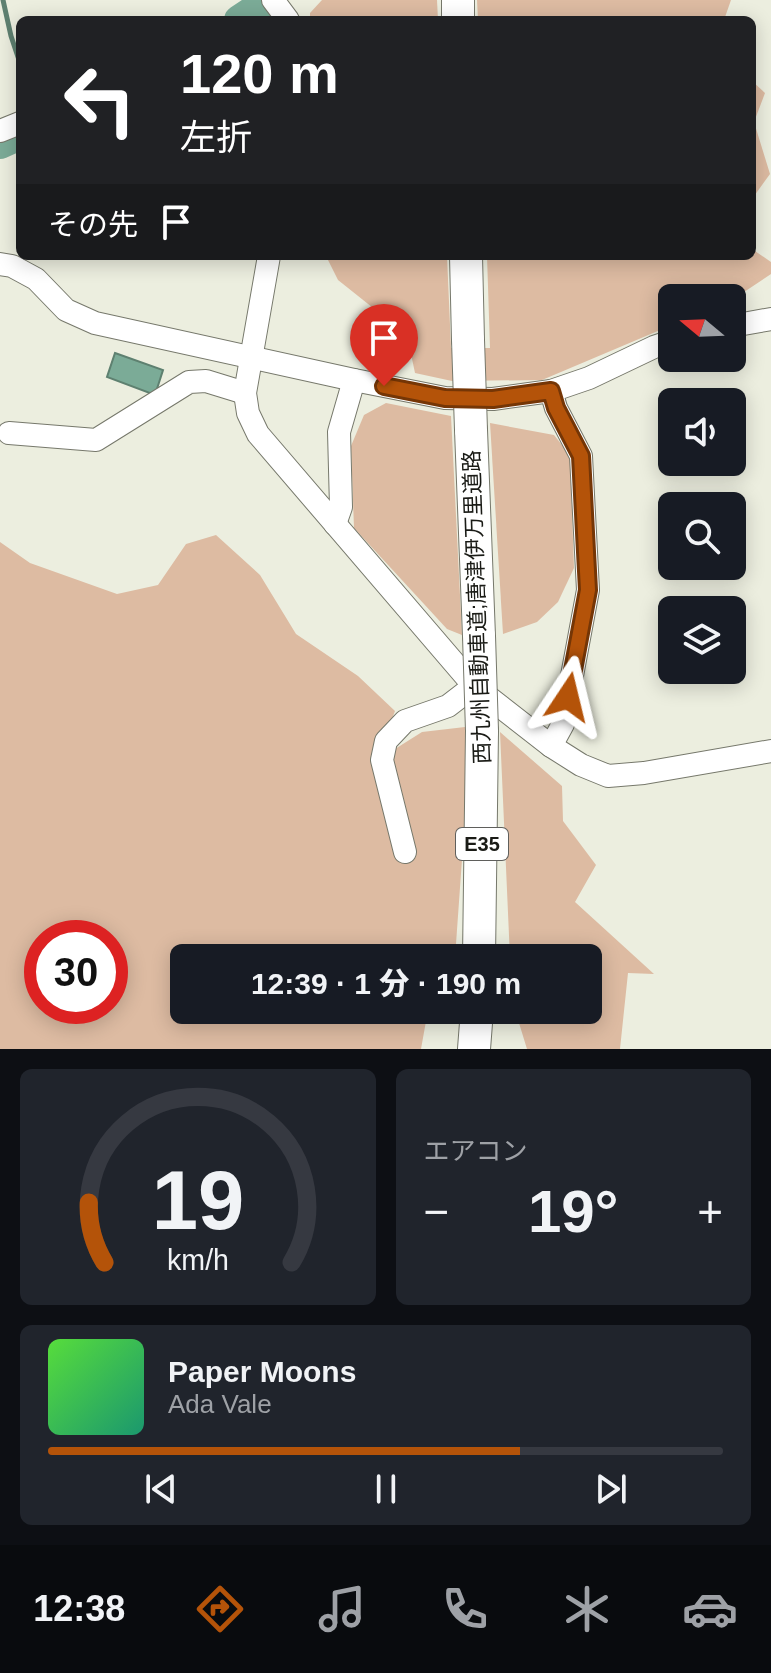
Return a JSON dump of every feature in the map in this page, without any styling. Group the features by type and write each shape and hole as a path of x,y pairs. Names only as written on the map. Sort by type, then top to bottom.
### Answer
{"highway":[{"name":"西九州自動車道;唐津伊万里道路","path":"466,260 482,731 479,944"},
{"path":"474,1049 477,1024"},
{"path":"479,1024 481,1049"}],"street":[{"path":"268,260 245,393 248,413 258,434 474,686 551,746 581,765 608,776 644,773 771,751"},
{"path":"0,264 12,266 36,279 66,310 95,323 445,398 493,399 551,391 589,378 658,346"},
{"path":"746,323 771,319"},
{"path":"335,524 341,507 339,432 354,380"},
{"path":"9,433 96,440 189,382 206,381 245,393"},
{"path":"551,391 556,408 581,456 588,590 563,724 551,746"},
{"path":"405,852 382,760 386,741 405,721 448,706 474,686"}],"shaded area":[{"path":"322,0 437,0 438,16 310,16"},
{"path":"477,0 731,0 725,16 478,16"},
{"path":"756,85 765,93 756,117"},
{"path":"756,128 770,174 756,193"},
{"path":"756,252 771,262 771,274 746,291 746,284 658,284 658,331 542,380 452,381 415,373 407,335 338,280 328,260 447,260 451,348 490,348 487,260 756,260"},
{"path":"115,353 163,370 155,395 107,377"},
{"path":"386,403 451,416 462,635 447,629 354,528 351,446 364,415"},
{"path":"490,423 554,435 570,455 574,568 558,602 537,622 503,634"},
{"path":"216,535 260,575 296,634 358,676 395,711 376,761 422,732 465,727 467,789 456,944 170,944 170,1024 425,1024 421,1049 0,1049 0,542 30,563 117,594 158,585 186,544"},
{"path":"500,732 562,786 563,821 596,865 575,902 654,974 628,973 620,1049 527,1049 519,1024 602,1024 602,944 509,944"}],"waterway":[{"path":"3,0 16,51"},
{"path":"245,16 269,0"},
{"path":"0,144 16,137"}],"route":[{"path":"384,386 445,398 493,399 551,391 556,408 581,456 588,590 568,697"}]}
